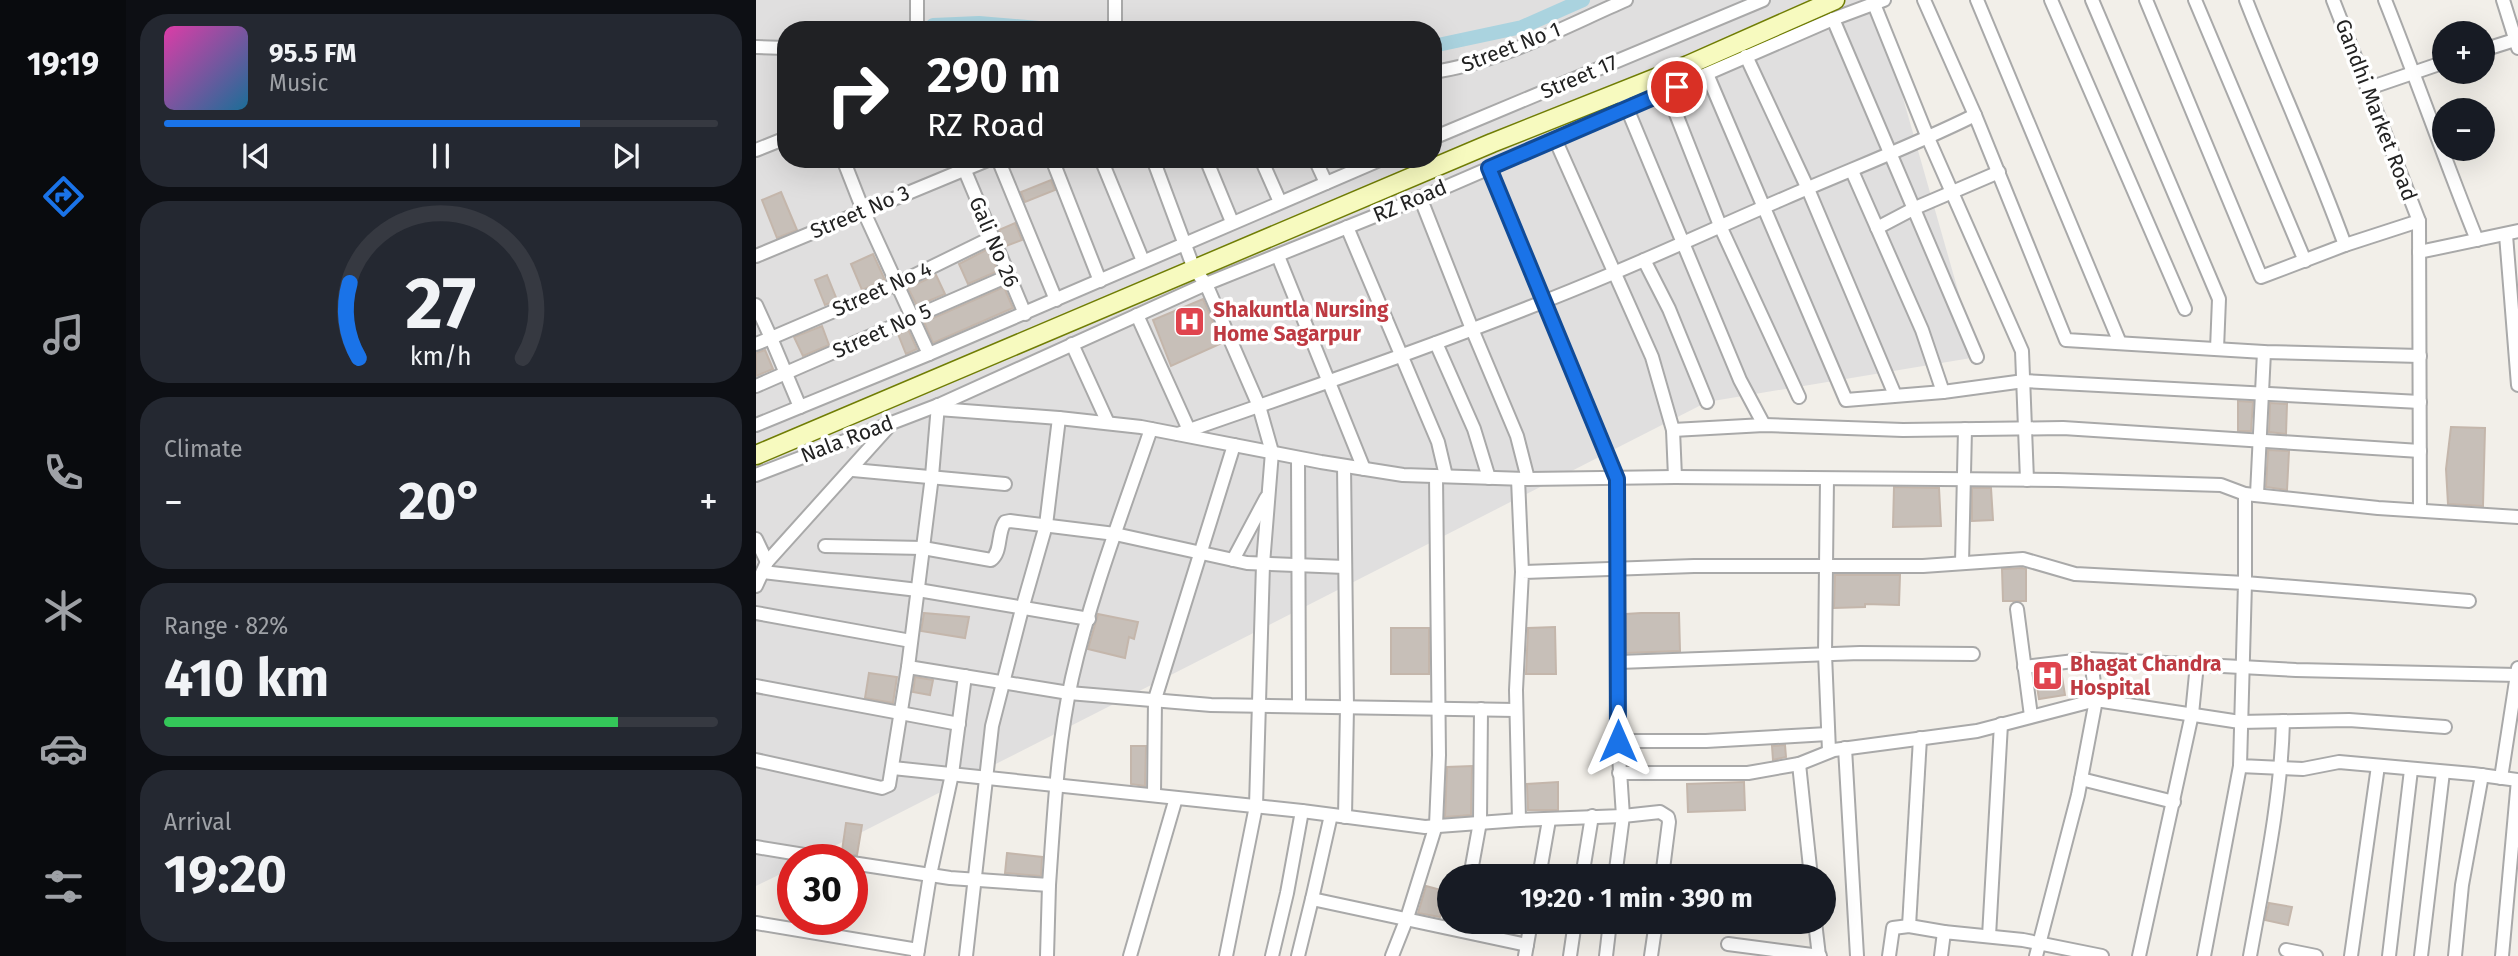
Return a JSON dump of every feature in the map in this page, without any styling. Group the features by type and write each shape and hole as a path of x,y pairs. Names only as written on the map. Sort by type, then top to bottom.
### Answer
{"street":[{"name":"Street No 1","path":"1442,71 1485,60 1626,0"},
{"name":"Street 17","path":"1442,133 1763,0"},
{"path":"1442,165 1492,144 1624,100 1835,0"},
{"path":"1924,0 1999,172 2066,340 2264,352 2420,356"},
{"path":"1977,0 2120,343"},
{"path":"2051,0 2185,309"},
{"path":"2092,0 2218,299 2217,349"},
{"path":"2146,0 2261,277 2419,221 2420,510"},
{"path":"2195,0 2305,261"},
{"path":"2246,0 2345,245"},
{"name":"Gandhi Market Road","path":"2333,0 2419,221"},
{"path":"2385,0 2477,240"},
{"path":"2495,47 2517,42 2503,0"},
{"path":"917,1 917,21"},
{"path":"1879,2 1928,138 2022,351 2027,480"},
{"name":"RZ Road","path":"938,407 1206,284 1555,139 1624,100 1667,91 1833,19 1879,2"},
{"path":"1833,19 1978,357"},
{"path":"756,47 777,48"},
{"path":"1746,56 1808,189 1895,395"},
{"path":"2369,88 2432,66"},
{"path":"1707,74 1846,400 1943,392 2024,381 2420,401"},
{"path":"1667,91 1721,228 1799,397"},
{"path":"1624,100 1740,380 1763,425"},
{"path":"1183,432 1402,356 1544,301 1721,228 1975,115"},
{"path":"1555,139 1652,357 1672,430 1675,477"},
{"path":"756,150 777,142"},
{"path":"847,168 929,354"},
{"name":"Street No 3","path":"756,256 953,168"},
{"name":"Gali No 26","path":"964,168 1025,314"},
{"path":"1002,168 1056,300"},
{"path":"1056,168 1100,281"},
{"path":"1105,168 1143,261"},
{"path":"1156,168 1194,269 1206,284 1259,406 1272,452 1263,564 1256,806 1226,956"},
{"path":"1210,168 1232,222"},
{"path":"1265,168 1280,202"},
{"path":"1319,168 1326,183"},
{"path":"756,425 1025,314 1361,168"},
{"path":"756,455 1435,168"},
{"path":"1489,168 1617,479 1618,741 1623,816 1617,864"},
{"path":"1852,171 1922,330 1943,392"},
{"path":"1877,228 1915,208 1999,172"},
{"path":"1420,197 1517,436 1523,479 1516,710 1519,820"},
{"path":"1347,227 1438,442 1441,476 1436,825 1392,956"},
{"path":"2419,252 2512,233 2518,385"},
{"name":"Street No 4","path":"756,344 897,284 991,238"},
{"path":"1278,256 1364,469"},
{"path":"1644,260 1707,402"},
{"name":"Street No 5","path":"756,386 1008,276"},
{"path":"756,304 800,407"},
{"path":"1137,315 1183,432"},
{"path":"1436,343 1474,429 1489,478"},
{"path":"1072,344 1108,423"},
{"path":"2204,956 2240,766 2245,583 2251,494 2261,441 2264,352"},
{"path":"756,760 882,788 890,785 918,590 938,407 1183,432 1298,458 1403,475 1523,479 1963,479 2221,485 2251,494 2518,517"},
{"name":"Nala Road","path":"756,475 895,420 938,407"},
{"path":"966,956 992,726 1021,609 1046,525 1059,418"},
{"path":"756,586 765,567 895,420"},
{"path":"1672,430 1763,425 1903,429 2063,428 2420,451"},
{"path":"1047,956 1056,785 1069,693 1115,534 1151,429"},
{"path":"1962,563 1965,429"},
{"path":"1154,796 1156,699 1234,445"},
{"path":"1298,458 1299,706"},
{"path":"1298,956 1312,899 1338,816 1347,707 1344,466"},
{"path":"853,470 1005,484"},
{"path":"1827,479 1825,654 1829,751"},
{"path":"1233,560 1269,493"},
{"path":"825,546 923,548 990,560 996,555 1005,522 1115,534 1263,564 1345,567"},
{"path":"756,540 765,567"},
{"path":"1522,572 1923,566 2023,559 2075,574 2245,583 2469,601"},
{"path":"765,567 1089,619"},
{"path":"2017,609 2031,716"},
{"path":"756,613 911,641"},
{"path":"1619,662 1825,654 1973,654"},
{"path":"2024,667 2091,659 2242,667 2517,672 2501,778"},
{"path":"2038,950 2081,779 2096,700 2091,659"},
{"path":"2139,956 2192,715 2197,664"},
{"path":"908,667 1069,693 1211,705 1516,710"},
{"path":"756,923 917,953 930,875 952,774 965,676"},
{"path":"756,686 959,724"},
{"path":"1619,773 1748,774 1799,764 1829,751 1977,731 2096,700 2240,722 2349,720 2445,727"},
{"path":"1472,864 1480,822 1481,709"},
{"path":"2250,956 2277,808 2282,768 2283,721"},
{"path":"1989,936 2001,724"},
{"path":"1618,741 1706,741 1828,734"},
{"path":"1909,926 1920,738"},
{"path":"1845,748 1857,956"},
{"path":"2240,766 2313,768 2339,762 2518,780 2502,956"},
{"path":"1799,764 1810,864"},
{"path":"2351,956 2378,765"},
{"path":"893,768 1302,811 1425,827 1660,813 1668,817 1663,864"},
{"path":"2389,956 2411,770"},
{"path":"2421,956 2443,772"},
{"path":"2455,956 2462,885 2482,775"},
{"path":"2081,779 2174,802"},
{"path":"1130,956 1176,798"},
{"path":"1272,956 1302,811"},
{"path":"1584,864 1592,816"},
{"path":"1541,864 1549,820"},
{"path":"756,847 777,850"},
{"path":"868,865 973,880 1049,885"},
{"path":"1312,899 1437,923"},
{"path":"1889,956 1893,928 1909,926 1989,936 2038,950 2102,956"},
{"path":"1941,956 1944,932"},
{"path":"1478,934 1526,950"},
{"path":"1570,956 1573,934"},
{"path":"1606,956 1609,934"},
{"path":"1651,956 1654,934"},
{"path":"1728,944 1819,956 1816,934"},
{"path":"2286,950 2316,956"}],"shaded area":[{"path":"756,0 1875,0 1977,357 1707,402 838,844 777,844 777,876 756,886"}],"building":[{"path":"1051,180 1055,190 1025,202 1021,192"},
{"path":"781,192 797,230 777,238 762,200"},
{"path":"1015,223 1022,240 1006,246 999,230"},
{"path":"988,249 998,271 968,284 959,264"},
{"path":"873,254 885,280 862,290 851,264"},
{"path":"827,275 837,300 825,305 815,280"},
{"path":"936,275 945,294 917,306 908,288"},
{"path":"1004,287 1013,308 933,343 924,322"},
{"path":"1203,299 1222,343 1171,366 1153,320"},
{"path":"822,326 829,345 803,356 794,337"},
{"path":"908,329 917,349 906,354 898,334"},
{"path":"765,350 773,369 756,376 756,353"},
{"path":"2238,401 2253,402 2251,431 2238,431"},
{"path":"2270,403 2287,404 2286,434 2269,432"},
{"path":"2451,427 2485,428 2483,506 2448,504 2446,469"},
{"path":"2268,450 2289,451 2287,490 2266,487"},
{"path":"1894,487 1939,488 1941,526 1893,527"},
{"path":"1972,488 1991,488 1993,520 1972,521"},
{"path":"2002,569 2026,569 2026,601 2003,601"},
{"path":"1835,575 1900,575 1899,605 1865,604 1865,607 1834,608"},
{"path":"924,613 969,617 965,638 921,631"},
{"path":"1679,613 1680,651 1626,653 1626,614"},
{"path":"1098,614 1138,622 1134,639 1129,637 1125,658 1088,649"},
{"path":"1555,627 1556,674 1526,674 1528,628"},
{"path":"1391,628 1429,628 1429,674 1391,674"},
{"path":"2061,671 2065,695 2039,699 2035,674"},
{"path":"869,673 897,677 893,703 865,698"},
{"path":"915,677 933,680 930,695 913,692"},
{"path":"1785,745 1786,757 1773,760 1772,746"},
{"path":"1131,746 1146,746 1145,786 1131,784"},
{"path":"1472,766 1471,815 1445,817 1447,767"},
{"path":"1558,782 1558,810 1528,810 1527,784"},
{"path":"1744,782 1745,810 1688,812 1687,784"},
{"path":"846,823 862,825 859,844 843,844"},
{"path":"1007,853 1042,857 1041,876 1005,873"},
{"path":"1426,886 1437,889 1437,916 1418,913"},
{"path":"2269,903 2292,907 2288,925 2265,920"}],"waterway":[{"path":"1442,44 1522,27 1583,0"}],"place":[{"name":"Shakuntla Nursing Home Sagarpur","path":"1190,322"},
{"name":"Bhagat Chandra Hospital","path":"2047,676"}],"route":[{"path":"1618,741 1617,479 1489,168 1677,87"}]}
